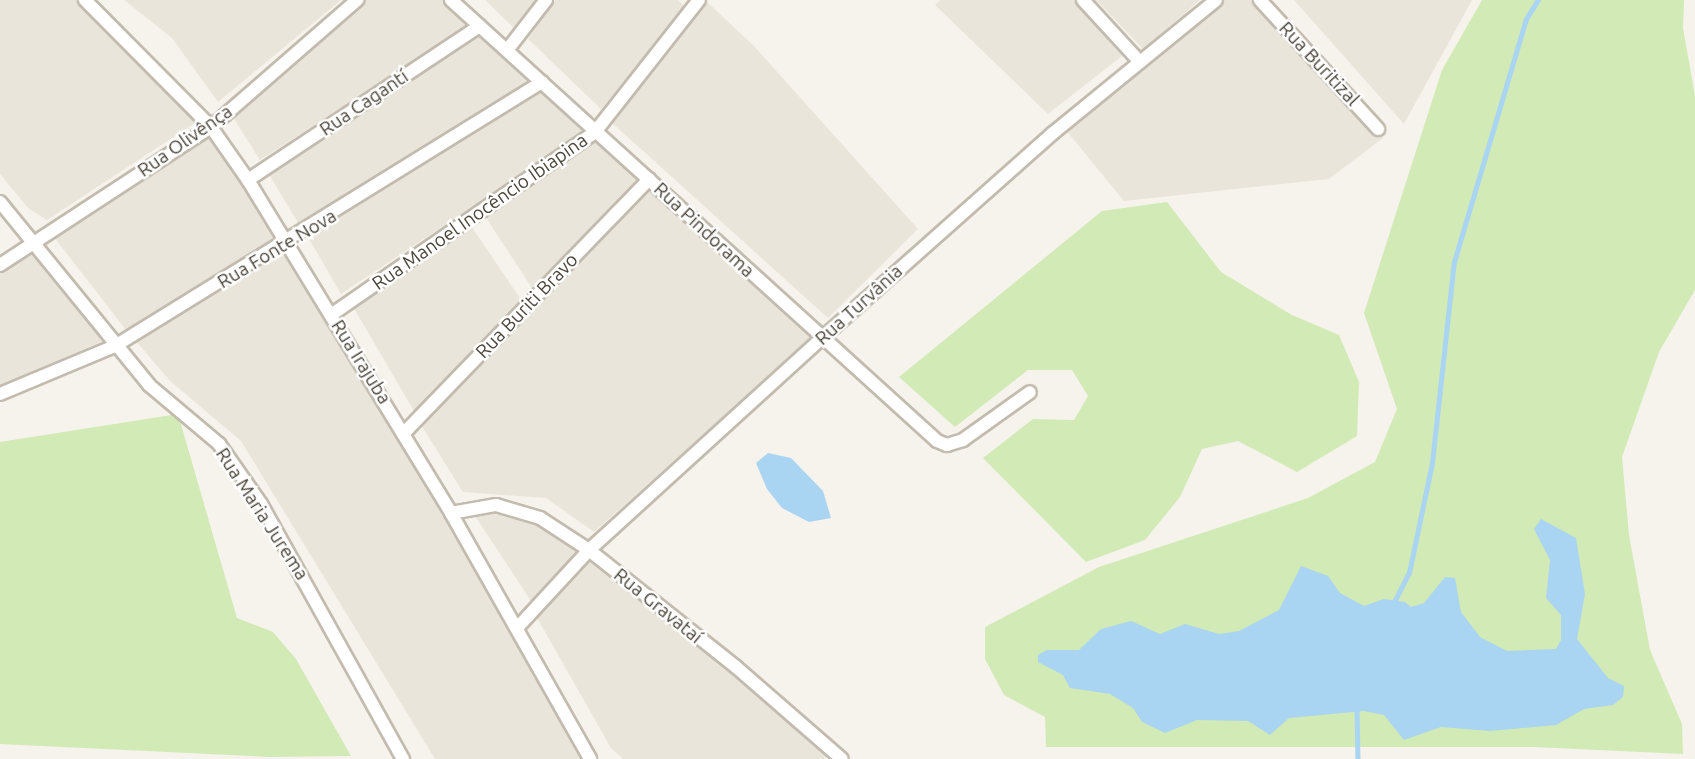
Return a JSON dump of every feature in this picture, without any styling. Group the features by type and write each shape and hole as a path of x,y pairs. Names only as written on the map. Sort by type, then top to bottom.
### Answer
{"street":[{"name":"Rua Irajuba","path":"85,0 211,127 248,180 404,433 518,627 590,759"},
{"name":"Rua Olivênça","path":"0,265 211,127 357,0"},
{"name":"Rua Pindorama","path":"451,0 508,49 920,429 947,445 963,440 1030,392"},
{"path":"508,49 546,0"},
{"path":"1083,0 1140,62"},
{"name":"Rua Turvânia","path":"518,627 589,550 821,339 1140,62 1216,0"},
{"name":"Rua Buritizal","path":"1260,0 1378,129"},
{"name":"Rua Manoel Inocêncio Ibiapina","path":"331,315 595,131 691,3"},
{"name":"Rua Cagantí","path":"248,180 480,26"},
{"name":"Rua Fonte Nova","path":"0,394 115,346 288,243 542,82"},
{"name":"Rua Buriti Bravo","path":"404,433 649,179"},
{"name":"Rua Maria Jurema","path":"0,202 149,385 226,454 275,528 403,759"},
{"name":"Rua Gravataí","path":"451,513 496,505 540,517 589,550 842,759"}],"shaded area":[{"path":"0,0 78,0 139,55 198,121 47,220 28,208 0,174"},
{"path":"124,0 341,0 218,102 172,38"},
{"path":"361,0 447,0 473,23 260,160 231,114"},
{"path":"485,0 538,0 515,29"},
{"path":"555,0 678,0 686,8 601,109 528,39"},
{"path":"940,0 1073,0 1122,56 1048,114 935,5"},
{"path":"1096,0 1200,0 1143,49"},
{"path":"1222,0 1256,0 1383,138 1329,179 1124,201 1065,129"},
{"path":"1294,0 1472,0 1404,124"},
{"path":"706,1 754,46 918,229 828,318 611,122"},
{"path":"480,29 534,78 300,226 267,171"},
{"path":"541,85 589,129 341,294 308,237"},
{"path":"210,131 282,241 126,330 54,237"},
{"path":"595,136 642,177 534,291 483,213"},
{"path":"649,185 814,336 594,532 546,498 463,492 421,425"},
{"path":"469,223 522,301 414,411 352,305"},
{"path":"286,247 546,686 582,759 435,759 241,441 169,380 136,341"},
{"path":"33,251 103,341 0,386 0,270"},
{"path":"495,508 531,518 580,547 533,604 473,513"},
{"path":"589,556 823,748 825,759 623,759 611,748 536,616"}],"green space":[{"path":"1482,0 1684,0 1683,28 1695,96 1695,290 1659,352 1622,457 1629,535 1650,650 1682,724 1683,754 1534,747 1046,747 1045,717 1004,695 985,659 985,627 1099,567 1308,498 1375,462 1397,409 1364,313 1442,70"},
{"path":"1167,202 1221,272 1292,315 1339,335 1359,382 1357,436 1297,472 1238,441 1202,449 1180,497 1145,540 1086,562 983,458 1033,419 1074,420 1088,396 1072,370 1028,370 955,427 899,377 1102,211"},
{"path":"178,414 237,618 273,632 296,659 351,756 269,757 0,744 0,442"}],"water":[{"path":"768,453 791,458 823,491 831,518 809,522 782,508 767,489 756,463"},
{"path":"1541,519 1576,538 1585,594 1577,639 1608,678 1624,686 1623,697 1613,705 1584,709 1556,725 1490,731 1441,727 1404,740 1384,715 1364,711 1289,718 1270,735 1248,721 1197,720 1165,733 1142,722 1133,708 1110,694 1070,688 1063,675 1038,662 1038,655 1047,650 1079,650 1101,629 1131,621 1160,634 1185,624 1219,634 1239,631 1279,610 1301,566 1328,576 1340,593 1364,606 1384,599 1405,602 1411,607 1424,603 1445,577 1455,578 1461,612 1480,637 1507,651 1556,649 1561,640 1561,615 1546,598 1550,560 1534,529"}],"waterway":[{"path":"1393,604 1409,573 1432,463 1454,262 1526,19 1538,0"},
{"path":"1357,709 1358,759"}]}
